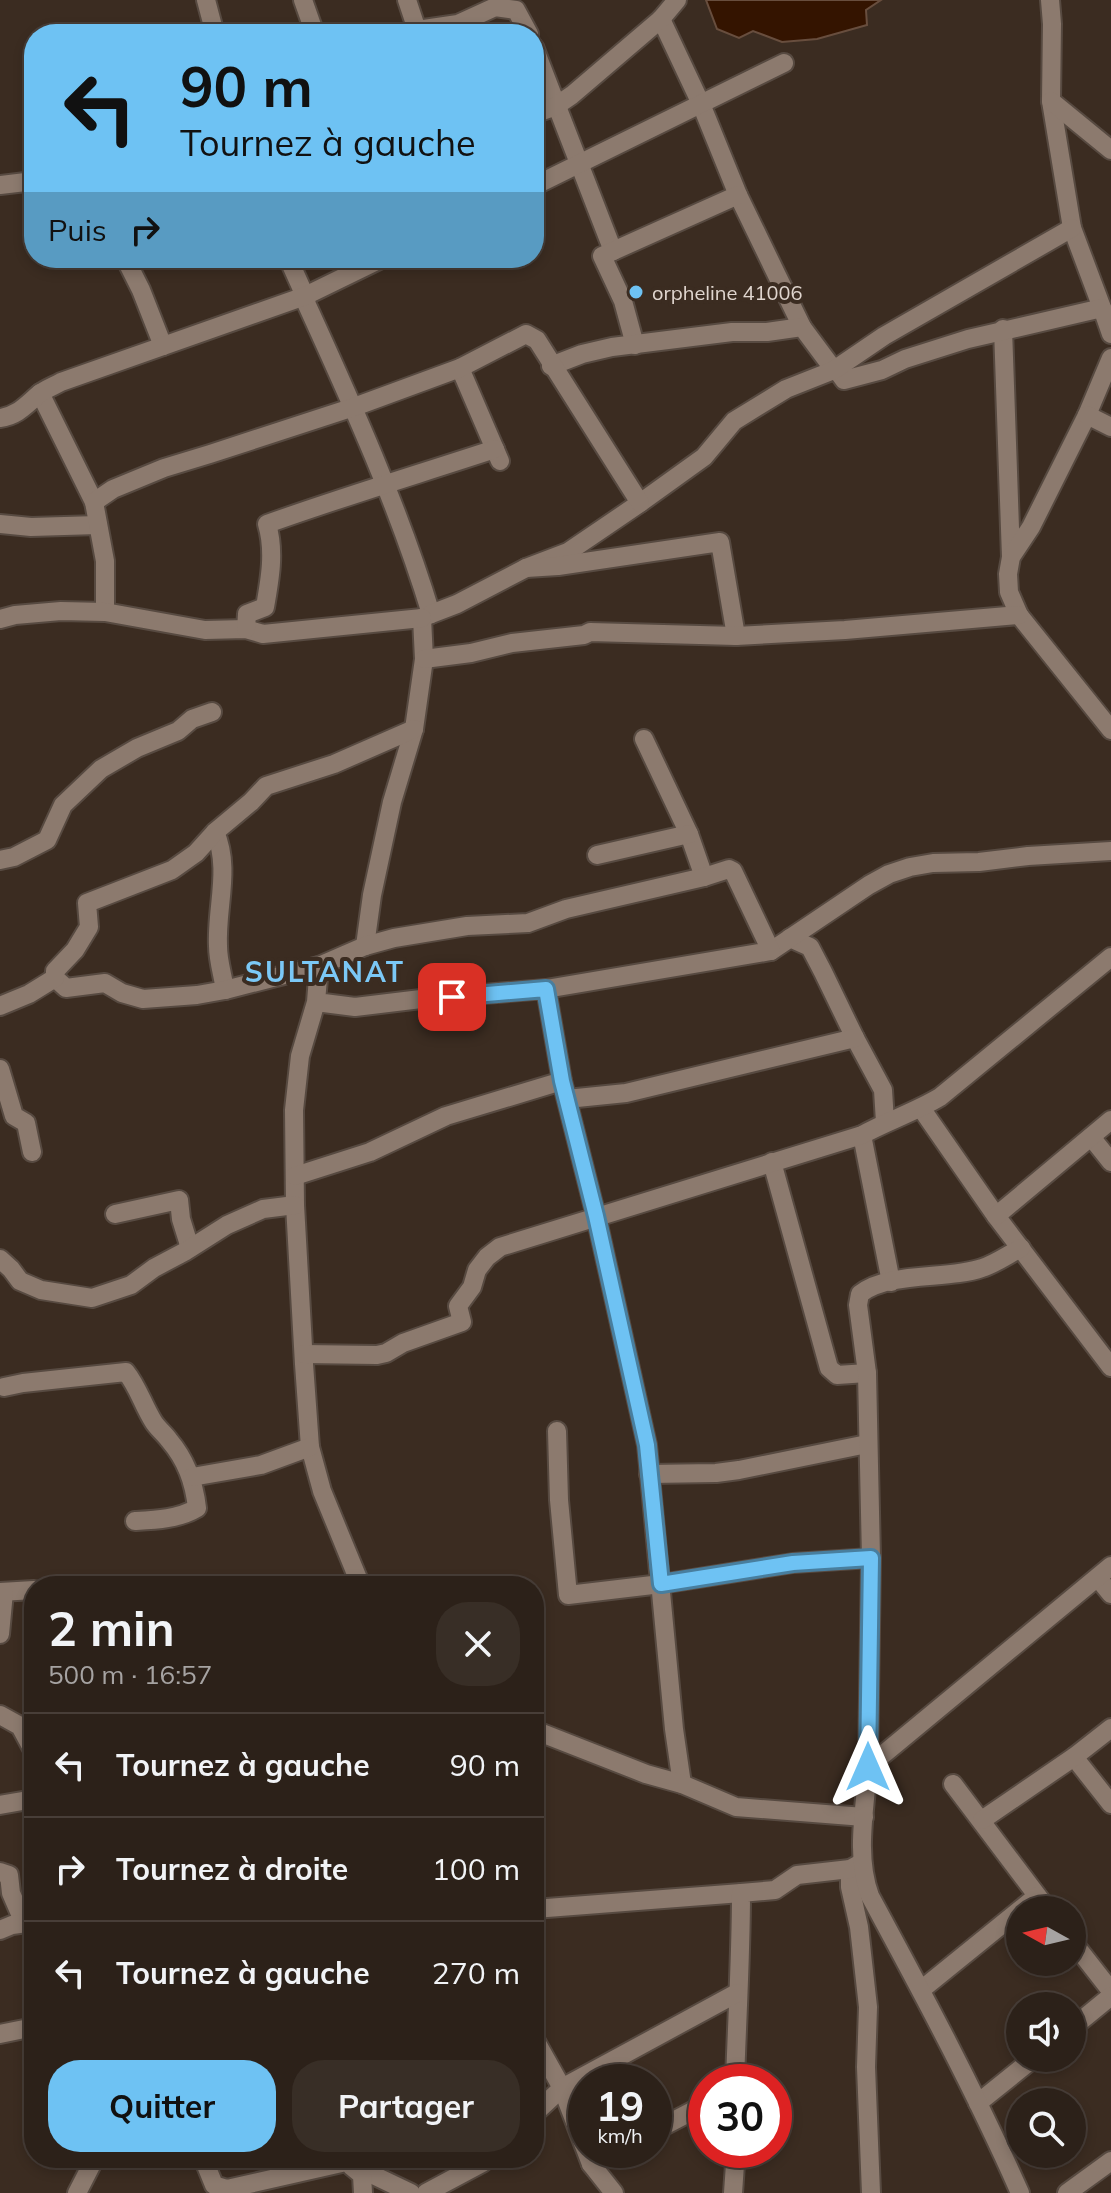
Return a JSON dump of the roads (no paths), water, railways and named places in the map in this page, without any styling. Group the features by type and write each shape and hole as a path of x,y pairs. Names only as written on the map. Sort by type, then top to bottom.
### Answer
{"street":[{"path":"206,0 212,24"},
{"path":"303,0 311,24"},
{"path":"407,0 411,24"},
{"path":"544,110 572,95 661,19 677,0"},
{"path":"1050,0 1051,101 1072,228 1111,334"},
{"path":"458,24 495,7 516,10 524,24"},
{"path":"661,19 701,104 738,195 802,327 844,380 1003,329 1102,308"},
{"path":"544,181 784,63"},
{"path":"544,74 613,251"},
{"path":"1051,101 1111,150"},
{"path":"0,185 24,182"},
{"path":"635,345 623,301 602,256 738,195"},
{"path":"0,619 61,611 105,612 205,630 246,629 263,634 426,616 457,604 526,568 568,552 704,457 734,421 786,389 835,369 884,336 1072,228"},
{"path":"130,268 163,346"},
{"path":"292,268 354,407 412,551 426,616 424,659 414,729 392,802 372,895 365,946"},
{"path":"0,418 25,408 40,393 61,382 305,296 362,268"},
{"path":"551,366 582,354 635,345 732,332 767,332 802,327"},
{"path":"1003,329 1011,557 1009,592 1019,615 1111,730"},
{"path":"94,502 113,489 164,468 354,407 460,368 526,334 537,340 640,503"},
{"path":"1011,557 1031,527 1087,415 1111,358"},
{"path":"246,629 247,614 265,607 271,571 267,524 329,501 498,455 460,368"},
{"path":"40,393 94,502 105,561 105,612"},
{"path":"1087,415 1111,427"},
{"path":"0,524 31,527 98,525"},
{"path":"526,568 720,542 736,636"},
{"path":"424,659 590,632 736,636 1019,615"},
{"path":"0,860 14,857 47,840 63,805 101,769 137,748 178,731 192,719 212,712"},
{"path":"414,729 334,764 266,786 196,853 172,870 87,903 89,927 75,950 55,971 55,978 66,988 105,983 122,993 143,999 197,995 319,966 365,946 394,938 467,926 528,923 566,909 729,869 733,871 771,951"},
{"path":"644,739 689,834 704,877"},
{"path":"215,832 223,866 218,947 225,990"},
{"path":"597,855 689,834"},
{"path":"316,1002 355,1007 546,989 771,951 869,885 910,867 1111,851"},
{"path":"790,938 810,947 883,1090 885,1122"},
{"path":"304,1354 386,1353 403,1343 462,1322 458,1306 472,1287 477,1270 500,1247 862,1135 921,1108 940,1097 1111,957"},
{"path":"319,966 316,1002 300,1056 294,1110 295,1205 304,1354 310,1447 322,1491 357,1576"},
{"path":"0,1006 29,994 55,978"},
{"path":"546,989 562,1081 596,1216 647,1445 682,1784"},
{"path":"567,1099 626,1093 855,1038"},
{"path":"0,1069 14,1116 26,1123 32,1152"},
{"path":"295,1176 370,1152 446,1116 562,1081"},
{"path":"921,1108 996,1216 1111,1367"},
{"path":"996,1216 1111,1120"},
{"path":"862,1135 891,1282"},
{"path":"1091,1137 1111,1162"},
{"path":"772,1162 829,1368 833,1373 842,1375 867,1373"},
{"path":"115,1214 179,1200 190,1248"},
{"path":"0,1259 20,1281 41,1290 92,1298 131,1285 227,1225 263,1209 295,1205"},
{"path":"871,2193 866,2067 868,2007 859,1927 850,1887 864,1817 868,1767 871,1558 867,1373 858,1305 860,1294 867,1288 982,1268 1021,1248"},
{"path":"4,1387 126,1372 137,1385 155,1425 182,1456 192,1477 197,1508 158,1520 135,1521"},
{"path":"557,1431 559,1500 568,1595 793,1563 871,1558"},
{"path":"649,1474 716,1473 867,1444"},
{"path":"192,1477 261,1465 310,1447"},
{"path":"868,1767 1104,1572 1111,1594"},
{"path":"0,1634 2,1592 24,1591"},
{"path":"0,1715 24,1723"},
{"path":"982,1820 1111,1728"},
{"path":"544,1734 736,1807 864,1817"},
{"path":"1074,1757 1111,1804"},
{"path":"953,1784 1037,1896"},
{"path":"0,1805 24,1801"},
{"path":"544,1908 775,1890 797,1875 856,1866"},
{"path":"856,1866 978,2103 1020,2193"},
{"path":"0,1872 9,1875 11,1893 24,1915"},
{"path":"735,2064 741,1893"},
{"path":"0,1930 24,1924"},
{"path":"921,1990 1006,1929"},
{"path":"1086,1960 1111,1994 1086,2016"},
{"path":"544,2105 562,2088 737,1993"},
{"path":"0,2034 24,2029"},
{"path":"544,2056 568,2104"},
{"path":"978,2103 1017,2072"},
{"path":"1067,2193 1111,2161"},
{"path":"77,2193 90,2168"},
{"path":"207,2168 214,2185 227,2189 312,2168"},
{"path":"354,2168 362,2175 363,2193"},
{"path":"361,2168 411,2193"},
{"path":"426,2193 473,2168"},
{"path":"594,2168 614,2193"},
{"path":"733,2193 735,2168"}],"place":[{"name":"orpheline 41006","path":"636,292"}],"district":[{"name":"SULTANAT","path":"325,971"}]}
